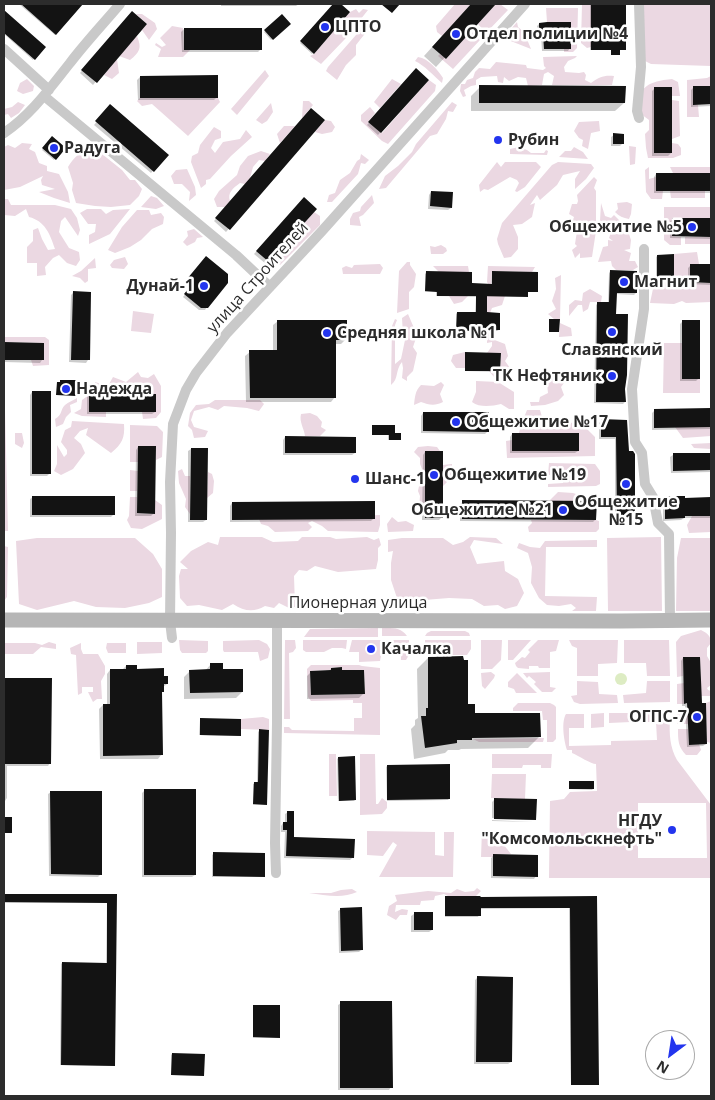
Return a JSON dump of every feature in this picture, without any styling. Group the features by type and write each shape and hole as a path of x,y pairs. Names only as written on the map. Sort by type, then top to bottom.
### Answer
{"main road":[{"name":"Пионерная улица","path":"4,620 711,620"}],"street":[{"path":"4,133 26,116 47,93 71,61 120,4"},
{"name":"улица Строителей","path":"172,638 170,621 170,482 173,424 186,390 196,373 227,333 329,223 524,4"},
{"path":"639,4 641,67 637,110 639,118"},
{"path":"4,49 47,93 236,255 270,287"},
{"path":"644,250 644,309 632,389 635,442 642,453 645,484 653,497 658,523 669,534 670,620"},
{"path":"276,873 277,620"}],"shaded area":[{"path":"455,4 471,4 442,36 437,32 436,26"},
{"path":"496,4 500,4 508,10 486,33 478,24"},
{"path":"582,4 591,4 591,47 587,48 581,43"},
{"path":"643,4 711,4 711,66 651,64 643,60"},
{"path":"546,8 578,8 577,48 573,52 564,52 564,49 571,48 571,22 547,22"},
{"path":"356,9 359,13 363,9 368,10 345,39 321,64 310,56 314,54 350,12"},
{"path":"136,14 142,14 155,23 157,29 149,40 142,30 147,24"},
{"path":"517,22 518,27 524,32 531,49 503,38"},
{"path":"172,26 183,28 184,50 190,50 183,57 158,57 161,49 155,45 156,43 162,47 166,45 160,38"},
{"path":"363,27 367,31 356,45 356,55 346,65 337,80 326,71"},
{"path":"471,31 480,40 453,69 438,56 440,54 446,59"},
{"path":"137,36 140,47 136,55 130,60 119,56"},
{"path":"577,56 568,61 564,67 565,72 584,72 586,75 585,80 591,83 602,77 614,76 612,85 552,85 554,76 548,72 544,74 542,85 528,86 526,78 518,77 509,81 504,77 503,83 498,82 497,76 481,77 476,80 476,85 464,90 466,96 463,97 460,91 461,84 465,84 467,80 473,78 479,68 490,69 496,62 526,65 527,68 543,70 546,68 543,57"},
{"path":"418,57 426,60 435,68 443,78 442,83 415,61"},
{"path":"117,59 119,73 112,79 104,75"},
{"path":"265,70 269,76 237,115 231,109"},
{"path":"711,76 711,86 693,87 693,104 698,105 699,117 687,117 687,80"},
{"path":"27,79 34,86 33,91 23,94 17,91 20,83"},
{"path":"392,79 401,84 380,108 374,102"},
{"path":"672,79 678,82 680,96 672,96 672,87 654,87 654,153 672,153 672,143 678,144 681,148 681,155 673,158 648,158 645,134 649,130 649,120 641,114 641,94 651,84"},
{"path":"429,80 436,85 435,91 388,144 382,141 361,121 361,115 370,107 375,113 368,122 382,133"},
{"path":"140,98 218,98 220,102 188,136 152,104 142,106 137,101"},
{"path":"672,100 679,101 680,136 672,139"},
{"path":"303,101 309,101 313,105 302,118"},
{"path":"18,102 25,105 19,113 11,118 8,114 4,115 4,109 12,107"},
{"path":"452,102 457,105 453,112 448,111 446,119 437,134 430,136 386,188 379,189 385,176 412,152 416,144"},
{"path":"271,103 273,112 267,121 262,124 256,120"},
{"path":"325,120 331,121 335,127 332,132 322,134 315,132"},
{"path":"599,121 600,131 591,133 588,149 582,146 583,140 574,131 579,122"},
{"path":"284,126 295,126 280,143 277,134"},
{"path":"214,127 221,131 221,138 215,140 211,148 215,153 223,142 240,139 246,130 252,137 210,179 206,180 206,184 201,188 191,162 192,156 198,153 200,145"},
{"path":"22,143 32,144 29,149 35,152 39,163 47,166 47,171 59,174 68,192 70,203 39,192 55,189 42,185 41,180 43,176 20,187 4,190 4,147 8,145 15,148"},
{"path":"92,146 122,170 130,180 135,180 142,189 139,196 130,205 111,207 76,203 68,167 72,160"},
{"path":"629,146 636,147 635,164 630,165"},
{"path":"519,147 531,153 544,153 546,150 548,151 547,155 510,154 510,149"},
{"path":"574,147 583,152 588,159 559,157 565,151 571,151"},
{"path":"261,151 270,154 265,161 259,160 253,167 250,178 245,184 240,183 233,189 229,196 230,201 225,207 217,207 214,199 219,191 237,175 240,166 248,156"},
{"path":"361,154 369,160 365,164 361,163 358,174 332,202 327,202 329,195 335,193 340,180 350,173 360,159"},
{"path":"497,162 501,167 505,162 536,162 541,167 525,187 517,192 515,191 519,183 510,177 488,190 484,189 480,192 479,185"},
{"path":"558,162 591,164 594,168 575,189 575,179 580,171 563,175 557,185 540,200 537,195 530,205 535,203 532,217 522,224 513,225 518,237 518,249 511,257 504,258 497,239 502,223 552,165"},
{"path":"649,167 649,179 656,177 656,191 663,191 662,199 651,199 646,192 645,170"},
{"path":"670,167 711,167 711,173 673,173"},
{"path":"187,169 195,187 196,195 189,201 190,192 182,184 174,184 171,176 176,170"},
{"path":"594,177 597,180 594,188 596,191 596,226 591,232 596,231 592,257 580,258 580,253 575,258 572,250 577,246 575,244 577,231 572,223 574,217 569,214 572,204 577,204 577,195"},
{"path":"670,191 705,191 705,198 671,198"},
{"path":"372,195 374,203 359,217 361,226 350,225 353,213 360,211 361,207"},
{"path":"151,196 157,198 164,206 156,209 141,207"},
{"path":"4,199 8,199 11,205 55,205 71,209 77,218 80,230 78,236 65,217 61,221 59,232 69,248 79,252 80,260 76,266 67,263 59,255 53,258 45,267 46,275 37,276 37,263 27,263 27,247 33,241 33,230 38,228 48,250 55,249 51,238 43,225 29,217 26,209 15,216 4,215"},
{"path":"627,202 632,204 629,219 621,217 615,212 618,209 617,203"},
{"path":"601,203 605,216 611,218 614,215 619,220 619,224 601,230"},
{"path":"664,207 711,207 711,218 672,218 672,236 681,237 681,245 670,245 664,240"},
{"path":"87,209 101,209 106,214 113,210 130,209 110,234 89,244 89,235 95,232 96,224 88,224 80,213"},
{"path":"137,210 149,210 151,215 161,213 164,217 163,224 152,229 141,240 130,247 115,253 108,250 122,227"},
{"path":"314,212 320,216 320,225 280,265 275,264 276,255"},
{"path":"194,229 203,237 197,238 195,242 187,246 183,242 188,236 187,231"},
{"path":"628,231 631,240 630,249 624,250 631,253 629,261 635,261 638,267 633,270 616,270 612,266 611,261 598,262 603,247 608,246 608,240 613,241 609,238 611,232"},
{"path":"685,237 711,237 711,244 685,244"},
{"path":"441,245 447,251 443,254 431,254 430,246"},
{"path":"697,252 699,264 690,264 690,282 711,283 711,302 650,303 654,284 657,280 674,280 674,254"},
{"path":"125,257 128,264 124,269 112,268 110,265 114,260"},
{"path":"95,258 96,268 88,269 88,281 85,283 80,278 72,276 81,271"},
{"path":"407,262 410,262 416,274 414,287 409,292 409,309 397,313 399,271"},
{"path":"380,264 383,268 380,274 343,274 342,268 346,266 352,268 354,265"},
{"path":"433,266 468,266 469,272 439,272"},
{"path":"488,266 535,267 532,272 492,271 490,287 487,282"},
{"path":"561,275 560,319 554,319 548,314 556,309 552,301 556,289 555,278"},
{"path":"590,289 602,296 601,302 590,302 588,309 583,312 582,305 578,305 569,316 569,305 575,300 582,301 583,293"},
{"path":"449,296 468,296 462,302 454,304"},
{"path":"487,296 505,296 502,305 492,308 490,313 485,312"},
{"path":"133,311 154,314 151,333 131,331"},
{"path":"408,314 417,335 413,347 417,353 413,371 407,377 407,381 402,378 402,362 391,385 392,326 395,319 397,320 395,325 395,364 401,359 405,340 402,318"},
{"path":"560,323 571,328 572,336 559,337"},
{"path":"487,330 494,330 492,339 505,344 508,356 505,361 510,368 504,375 494,377 489,371 500,371 501,353 487,353 492,346 492,342 487,343"},
{"path":"4,337 45,337 49,340 49,365 33,366 31,360 44,360 44,343 4,342"},
{"path":"664,343 682,343 682,379 700,379 700,393 663,393"},
{"path":"465,352 465,368 456,368 451,361 453,355"},
{"path":"138,372 141,377 148,378 154,374 161,386 161,412 156,418 143,419 142,412 156,412 156,394 99,393 96,391 95,382 108,386 113,377 126,382"},
{"path":"564,373 567,379 561,387 564,395 558,401 545,405 531,406 530,402 539,402 540,397 548,393 547,383 550,374 559,375"},
{"path":"476,381 498,382 514,392 514,409 509,409 501,404 482,406 472,402 476,392"},
{"path":"441,382 444,385 440,394 443,402 432,405 421,402 414,405 416,392 421,385 434,386"},
{"path":"89,395 106,412 106,417 82,416 74,413 81,409 82,400"},
{"path":"77,398 77,402 70,405 71,412 63,424 56,427 55,419 63,407"},
{"path":"215,400 260,400 264,404 259,411 224,406 218,410 209,407 194,411 191,420 194,427 208,431 205,437 194,438 192,430 188,426 190,413 196,405 209,404"},
{"path":"5,410 8,531 4,531"},
{"path":"527,410 540,410 542,417 526,423 524,427 532,429 540,422 581,423 595,437 595,456 507,458 506,441 512,440 512,451 579,451 579,433 519,433"},
{"path":"310,413 317,416 322,422 321,427 326,430 320,436 305,436 301,414"},
{"path":"72,421 124,424 124,433 120,444 111,453 86,435 88,428 80,431 74,438 81,444 85,453 73,469 61,475 54,471 57,464 57,445 64,457 67,454 67,450 61,442 65,430 71,427"},
{"path":"130,425 157,426 163,432 162,457 156,460 156,446 138,446 138,462 130,462"},
{"path":"675,427 711,427 711,436 683,438"},
{"path":"15,433 22,433 24,443 22,448 15,444"},
{"path":"711,443 711,449 694,448 691,444"},
{"path":"418,447 437,447 440,451 425,451 425,515 419,508 420,496 418,491 422,469 420,458 414,452"},
{"path":"549,463 595,464 600,471 600,484 596,486 548,487 548,484 563,483 563,474 548,475"},
{"path":"452,464 452,477 443,486 443,465"},
{"path":"182,469 185,476 190,476 190,514 185,507 186,499 179,483 178,471"},
{"path":"130,470 138,471 137,491 130,491"},
{"path":"208,472 212,474 214,481 213,493 207,498"},
{"path":"558,492 579,495 580,501 549,501"},
{"path":"130,497 137,497 137,513 155,514 155,500 162,505 162,519 142,529 131,528 127,520"},
{"path":"380,515 378,532 328,531 312,521 308,523 312,527 308,531 275,532 268,526 261,524 259,519"},
{"path":"692,516 711,516 711,532 689,533 687,525"},
{"path":"392,517 398,522 406,521 414,525 413,531 388,532 387,524"},
{"path":"531,520 596,520 599,521 599,529 596,532 529,532 528,527 532,523"},
{"path":"220,537 262,537 273,542 298,541 302,537 330,537 336,539 367,537 374,540 379,538 381,545 378,548 376,569 338,572 315,566 307,571 299,570 294,576 295,607 289,608 279,603 274,608 265,606 253,610 245,610 233,604 222,610 199,605 187,606 180,598 179,576 181,569 188,569 180,562 191,551 208,542 218,545"},
{"path":"470,537 496,538 503,544 474,540 470,547 477,564 504,561 505,571 518,579 524,593 517,606 505,609 498,605 484,606 472,599 449,598 424,600 409,604 397,598 391,580 393,551 388,552 388,540 443,538 453,545 463,542"},
{"path":"661,537 662,611 608,611 607,538"},
{"path":"37,538 135,538 153,554 162,569 162,597 149,603 125,608 96,607 74,601 37,610 19,604 16,541"},
{"path":"681,538 711,538 711,611 676,611 677,558"},
{"path":"597,540 597,547 546,547 545,596 597,597 596,611 572,611 576,608 571,604 547,605 539,598 531,583 532,567 528,553 517,548 519,543 540,548 545,541"},
{"path":"4,546 8,547 7,597 4,601"},
{"path":"378,628 378,637 304,637 310,629"},
{"path":"382,628 393,628 405,633 407,636 382,636"},
{"path":"701,630 708,635 711,641 707,648 707,656 711,663 711,685 707,688 711,691 711,696 701,696 700,657 683,657 683,676 677,677 676,642 681,636"},
{"path":"431,631 465,631 470,636 425,636"},
{"path":"179,640 208,641 208,651 206,653 182,653"},
{"path":"259,640 267,644 270,649 268,658 260,661 258,652 224,652 223,650 223,641"},
{"path":"285,640 295,640 296,648 293,652 289,653 290,719 284,719"},
{"path":"303,640 347,640 346,649 332,648 324,652 306,652 303,650"},
{"path":"352,640 409,640 409,655 406,660 401,660 401,656 381,656 380,661 359,662 359,652 349,652"},
{"path":"425,640 471,640 471,649 467,655 425,655"},
{"path":"481,640 502,640 501,660 492,669 481,669"},
{"path":"508,640 531,640 513,660 508,660"},
{"path":"538,640 559,640 556,651 550,652 550,668 529,666 529,669 518,668 515,663 522,657 525,658 530,652 528,650"},
{"path":"569,640 618,640 617,663 598,664 598,676 577,676 577,648 572,646"},
{"path":"624,640 669,640 670,676 647,676 646,663 624,663"},
{"path":"49,642 56,644 56,649 41,647 33,654 4,654 4,643 35,643 42,645"},
{"path":"137,642 162,642 162,653 137,654"},
{"path":"81,643 83,654 98,654 105,666 105,674 101,681 102,699 97,699 93,702 88,692 93,692 93,687 82,687 82,693 78,695 76,655 71,654 70,648"},
{"path":"107,643 126,643 126,653 108,653"},
{"path":"311,665 359,665 380,668 380,735 284,733 284,727 289,727 292,730 354,731 354,718 362,718 362,703 353,703 353,700 311,701 308,697 307,669","holes":["341,667 342,670 364,670 365,694 311,695 310,671 331,670 331,668"]},
{"path":"491,672 495,675 494,678 485,689 482,686 481,673"},
{"path":"550,672 550,687 556,688 552,692 542,692 534,684 536,682 529,676 527,678 523,673"},
{"path":"517,673 537,693 516,693 514,689 508,687 508,682"},
{"path":"623,673 626,674 626,684 619,685 616,684 615,677 616,674"},
{"path":"577,681 598,682 599,694 617,695 618,703 580,704 574,702 571,696 577,695"},
{"path":"647,681 670,681 670,702 624,703 623,695 646,693"},
{"path":"684,683 684,704 677,704 677,684"},
{"path":"711,701 711,743 707,742 706,703"},
{"path":"518,703 550,703 556,707 556,739 553,742 547,742 547,720 543,720 542,711 513,711 513,708"},
{"path":"677,709 688,709 688,724 677,724"},
{"path":"660,712 666,714 670,720 671,740 677,760 711,805 711,878 549,878 550,801 564,799 570,792 597,791 596,764 572,753 572,750 567,750 563,727 564,717 566,714 584,714 584,728 569,728 569,746 611,745 611,741 657,740 656,722 636,722 637,713","holes":["638,803 706,803 707,858 638,858"]},
{"path":"604,713 604,727 591,728 591,714"},
{"path":"609,713 631,713 631,722 609,723"},
{"path":"263,717 269,719 269,730 241,729 241,719"},
{"path":"678,729 688,729 689,745 699,744 701,750 697,755 686,755 683,752 679,743"},
{"path":"544,738 543,742 479,742 473,739"},
{"path":"329,754 336,754 337,796 329,796"},
{"path":"360,754 375,754 376,804 382,798 387,802 387,808 382,814 360,815"},
{"path":"492,754 552,754 551,768 541,768 541,765 523,765 522,768 492,768"},
{"path":"492,774 526,774 525,799 491,798"},
{"path":"482,830 492,830 511,854 494,854 493,857 481,857"},
{"path":"367,831 435,832 435,855 444,856 444,832 454,832 453,877 379,877 397,845 393,842 383,856 367,855"},
{"path":"477,888 481,891 476,896 448,896 444,894 435,896 434,900 421,901 420,905 396,905 395,912 402,909 408,910 407,915 400,915 396,920 387,915 389,906 397,901 395,895 428,891 451,893 457,889 465,892 474,891"},
{"path":"352,889 357,892 339,896 309,893 331,893"}],"building":[{"path":"21,4 83,4 56,35"},
{"name":"ЦПТО","path":"333,4 341,4 350,12 314,54 300,41"},
{"path":"381,4 400,4 392,13"},
{"name":"Отдел полиции №4","path":"471,4 496,4 446,59 432,47"},
{"path":"591,4 626,4 626,50 620,50 620,55 611,55 611,50 591,50"},
{"path":"4,10 46,47 35,60 4,33"},
{"path":"132,11 147,24 97,83 81,70"},
{"path":"282,14 291,24 273,40 264,30"},
{"path":"571,22 571,49 544,49 543,33 539,33 539,23"},
{"path":"184,28 262,28 262,50 184,50"},
{"path":"416,68 429,80 381,133 368,122"},
{"path":"218,75 218,98 140,98 140,76"},
{"path":"479,85 626,86 625,103 479,103"},
{"path":"693,86 711,86 711,104 693,105"},
{"path":"654,87 672,87 672,153 654,153"},
{"path":"110,104 169,155 154,172 95,121"},
{"path":"311,108 325,120 230,230 215,218"},
{"path":"613,133 624,134 624,144 613,144"},
{"name":"Радуга","path":"52,136 66,148 56,160 42,148"},
{"path":"656,173 711,173 711,191 656,191"},
{"path":"431,191 453,192 452,208 430,206"},
{"path":"304,197 317,209 269,262 256,251"},
{"name":"Общежитие №5","path":"672,218 711,218 711,237 672,236"},
{"path":"674,254 674,280 657,280 657,255"},
{"name":"Дунай-1","path":"206,256 228,274 228,283 208,308 201,308 184,294 193,283 187,279"},
{"path":"690,264 711,264 711,283 690,282"},
{"path":"610,270 637,271 637,293 617,293 616,314 628,314 626,402 596,402 597,302 609,302"},
{"path":"426,271 472,272 472,283 492,284 492,271 538,272 538,292 528,292 528,297 487,296 487,312 500,313 500,330 456,331 457,312 476,312 476,296 437,296 437,292 425,291"},
{"path":"73,291 91,292 90,360 71,360"},
{"path":"549,319 560,319 559,332 549,332"},
{"path":"277,320 347,320 347,340 336,340 336,398 250,398 249,350 277,350"},
{"path":"682,320 700,320 700,379 682,379"},
{"path":"4,342 44,343 44,360 4,360"},
{"path":"465,352 501,353 500,371 465,371"},
{"name":"Надежда","path":"60,380 76,380 76,396 56,395 57,382 60,382"},
{"path":"32,391 51,391 51,474 32,474"},
{"path":"89,393 156,394 156,412 89,412"},
{"path":"711,408 711,427 654,428 654,409"},
{"name":"Общежитие №17","path":"423,412 489,412 489,432 423,431"},
{"name":"Общежитие №15","path":"601,419 627,420 629,451 633,451 635,454 635,517 617,517 616,437 601,437"},
{"path":"372,425 395,425 395,433 401,433 401,440 389,440 389,435 372,435"},
{"path":"512,433 579,433 579,451 512,451"},
{"path":"285,436 356,437 356,453 285,453"},
{"path":"138,446 156,446 155,514 137,513"},
{"path":"191,448 208,448 207,520 190,520"},
{"name":"Общежитие №19","path":"425,451 443,451 443,518 425,518"},
{"path":"673,453 711,453 711,470 673,471"},
{"path":"32,496 115,496 115,515 32,515"},
{"path":"665,496 685,496 685,498 711,497 711,516 685,516 685,518 665,519"},
{"path":"462,500 597,501 596,520 462,519"},
{"path":"375,501 375,519 232,520 232,502"},
{"path":"463,656 464,660 468,660 468,704 475,704 475,713 540,713 541,737 472,738 472,740 457,740 457,743 425,748 421,716 426,716 426,708 428,708 428,657"},
{"path":"683,657 700,657 702,703 706,703 707,744 689,745 687,703 684,704"},
{"path":"210,663 223,663 223,669 243,669 243,692 190,693 189,670 210,669"},
{"path":"126,665 137,665 137,669 164,668 164,676 168,676 168,684 164,684 164,692 162,692 163,755 103,756 103,704 110,704 110,669 126,669"},
{"path":"342,667 342,670 364,670 365,694 311,695 310,671 331,670 331,668"},
{"path":"4,678 52,678 51,764 4,764"},
{"path":"200,718 241,719 241,736 200,735"},
{"path":"259,729 269,730 267,805 253,804 254,782 258,782"},
{"path":"355,756 356,800 339,801 338,757"},
{"path":"450,764 450,799 387,800 387,765"},
{"path":"569,781 594,781 594,789 569,789"},
{"path":"144,789 196,789 196,875 144,875"},
{"path":"50,791 102,791 102,875 51,874"},
{"path":"494,798 537,799 536,820 494,819"},
{"path":"287,811 294,811 294,837 355,839 354,858 286,856 287,830 283,830 283,822 287,822"},
{"path":"4,817 12,817 12,833 4,833"},
{"path":"213,852 265,853 265,877 213,876"},
{"path":"493,854 538,855 538,877 493,876"},
{"path":"4,894 117,894 115,1066 61,1065 62,962 107,963 107,903 4,902"},
{"path":"445,896 597,896 599,1085 571,1085 570,908 481,908 481,916 445,916"},
{"path":"362,907 363,950 341,951 340,908"},
{"path":"414,912 433,912 433,930 414,930"},
{"path":"477,976 513,977 512,1062 476,1062"},
{"path":"340,1001 392,1001 393,1088 340,1088"},
{"path":"253,1005 280,1005 280,1038 253,1037"},
{"path":"172,1053 205,1054 204,1076 171,1075"}],"place":[{"name":"ЦПТО","path":"325,27"},
{"name":"Отдел полиции №4","path":"456,34"},
{"name":"Рубин","path":"498,140"},
{"name":"Радуга","path":"54,148"},
{"name":"Общежитие №5","path":"692,227"},
{"name":"Магнит","path":"624,282"},
{"name":"Дунай-1","path":"204,286"},
{"name":"Славянский","path":"612,332"},
{"name":"Средняя школа №1","path":"327,333"},
{"name":"ТК Нефтяник","path":"612,376"},
{"name":"Надежда","path":"66,389"},
{"name":"Общежитие №17","path":"456,422"},
{"name":"Общежитие №19","path":"434,475"},
{"name":"Шанс-1","path":"355,479"},
{"name":"Общежитие №15","path":"626,484"},
{"name":"Общежитие №21","path":"563,510"},
{"name":"Качалка","path":"371,649"},
{"name":"ОГПС-7","path":"697,717"},
{"name":"НГДУ \"Комсомольскнефть\"","path":"672,830"}]}
